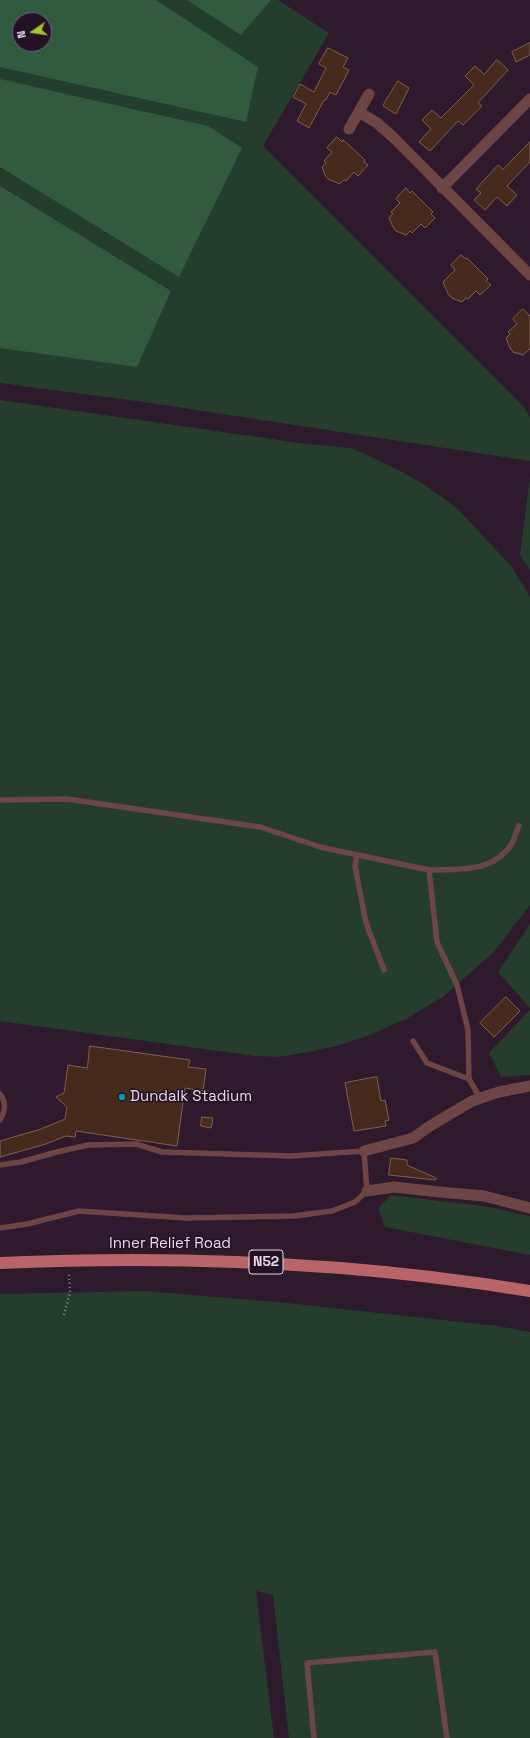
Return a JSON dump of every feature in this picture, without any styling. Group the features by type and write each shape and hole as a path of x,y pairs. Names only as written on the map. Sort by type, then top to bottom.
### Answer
{"main road":[{"name":"Inner Relief Road","path":"0,1263 68,1260 240,1261 326,1266 473,1282 530,1291"}],"street":[{"path":"349,129 369,94"},
{"path":"442,188 530,99"},
{"path":"359,112 377,123 393,137 530,275"},
{"path":"364,1151 413,1138 436,1122 472,1101 499,1092 530,1086"},
{"path":"367,1191 394,1187 484,1196 530,1208"}],"lane":[{"path":"0,800 67,799 260,827 320,847 430,870 475,868 495,861 511,844 519,826"},
{"path":"357,855 355,866 366,922 384,970"},
{"path":"430,870 437,942 457,985 468,1030 469,1079 480,1098"},
{"path":"413,1042 427,1063 469,1079"},
{"path":"0,1094 4,1100 5,1107 0,1120"},
{"path":"0,1165 21,1162 88,1145 136,1144 162,1152 291,1156 364,1151 367,1191 355,1202 332,1211 294,1216 186,1218 79,1211 27,1224 0,1228"},
{"path":"314,1738 307,1663 435,1652 447,1738"}],"path":[{"path":"64,1315 70,1292 68,1260"}],"green space":[{"path":"0,0 278,0 329,33 263,146 524,407 530,417 530,461 144,402 0,383"},
{"path":"0,0 156,0 258,67 246,122 0,67"},
{"path":"187,0 271,0 241,35"},
{"path":"0,79 208,126 242,148 179,277 0,167"},
{"path":"0,186 171,291 137,367 0,348"},
{"path":"0,400 307,444 351,448 393,467 425,485 456,507 512,567 530,597 530,905 494,952 444,996 406,1019 365,1037 336,1046 279,1057 255,1056 0,1021"},
{"path":"530,476 530,570 520,555"},
{"path":"530,924 530,1008 498,972"},
{"path":"530,1010 530,1075 501,1077 489,1053"},
{"path":"391,1195 489,1207 530,1216 530,1255 385,1227 378,1208"},
{"path":"145,1291 287,1303 498,1326 530,1332 530,1738 289,1738 273,1595 256,1591 274,1738 0,1738 0,1294"}],"building":[{"path":"530,43 530,55 516,62 512,52"},
{"path":"328,48 348,58 343,67 349,70 336,95 330,92 326,100 324,100 309,128 297,121 306,104 293,97 300,84 314,92 326,68 319,64"},
{"path":"497,60 508,70 478,103 482,106 463,125 458,121 430,151 419,142 431,129 422,120 432,110 441,118 474,85 465,76 475,66 484,74"},
{"path":"398,81 409,88 396,114 383,106"},
{"path":"337,137 351,147 365,160 364,162 368,165 358,176 354,172 346,181 344,180 340,184 326,177 322,167 326,163 324,161 332,152 327,148"},
{"path":"530,142 530,162 507,186 517,195 507,206 497,197 485,210 474,200 481,193 476,189 498,165 503,169"},
{"path":"406,188 410,193 412,191 433,212 431,214 435,218 425,228 421,224 412,233 410,231 406,235 396,231 389,218 393,213 391,212 400,203 396,199"},
{"path":"461,255 466,259 467,258 488,279 486,281 491,285 480,295 476,291 468,299 466,298 462,302 452,298 448,294 443,282 455,270 451,265"},
{"path":"523,309 530,316 530,349 523,355 513,352 506,338 510,334 508,332 517,324 513,319"},
{"path":"506,997 520,1011 494,1037 480,1023"},
{"name":"Dundalk Stadium","path":"90,1046 190,1060 188,1067 206,1069 203,1091 185,1088 177,1146 76,1131 75,1137 66,1136 46,1144 0,1157 0,1141 41,1129 65,1119 67,1107 56,1097 64,1093 68,1065 87,1068"},
{"path":"377,1077 381,1101 385,1100 389,1120 385,1121 386,1126 354,1131 345,1083"},
{"path":"202,1117 213,1118 211,1128 201,1126"},
{"path":"391,1158 407,1160 407,1165 436,1178 436,1180 389,1175"}],"place":[{"name":"Dundalk Stadium","path":"122,1097"}]}
